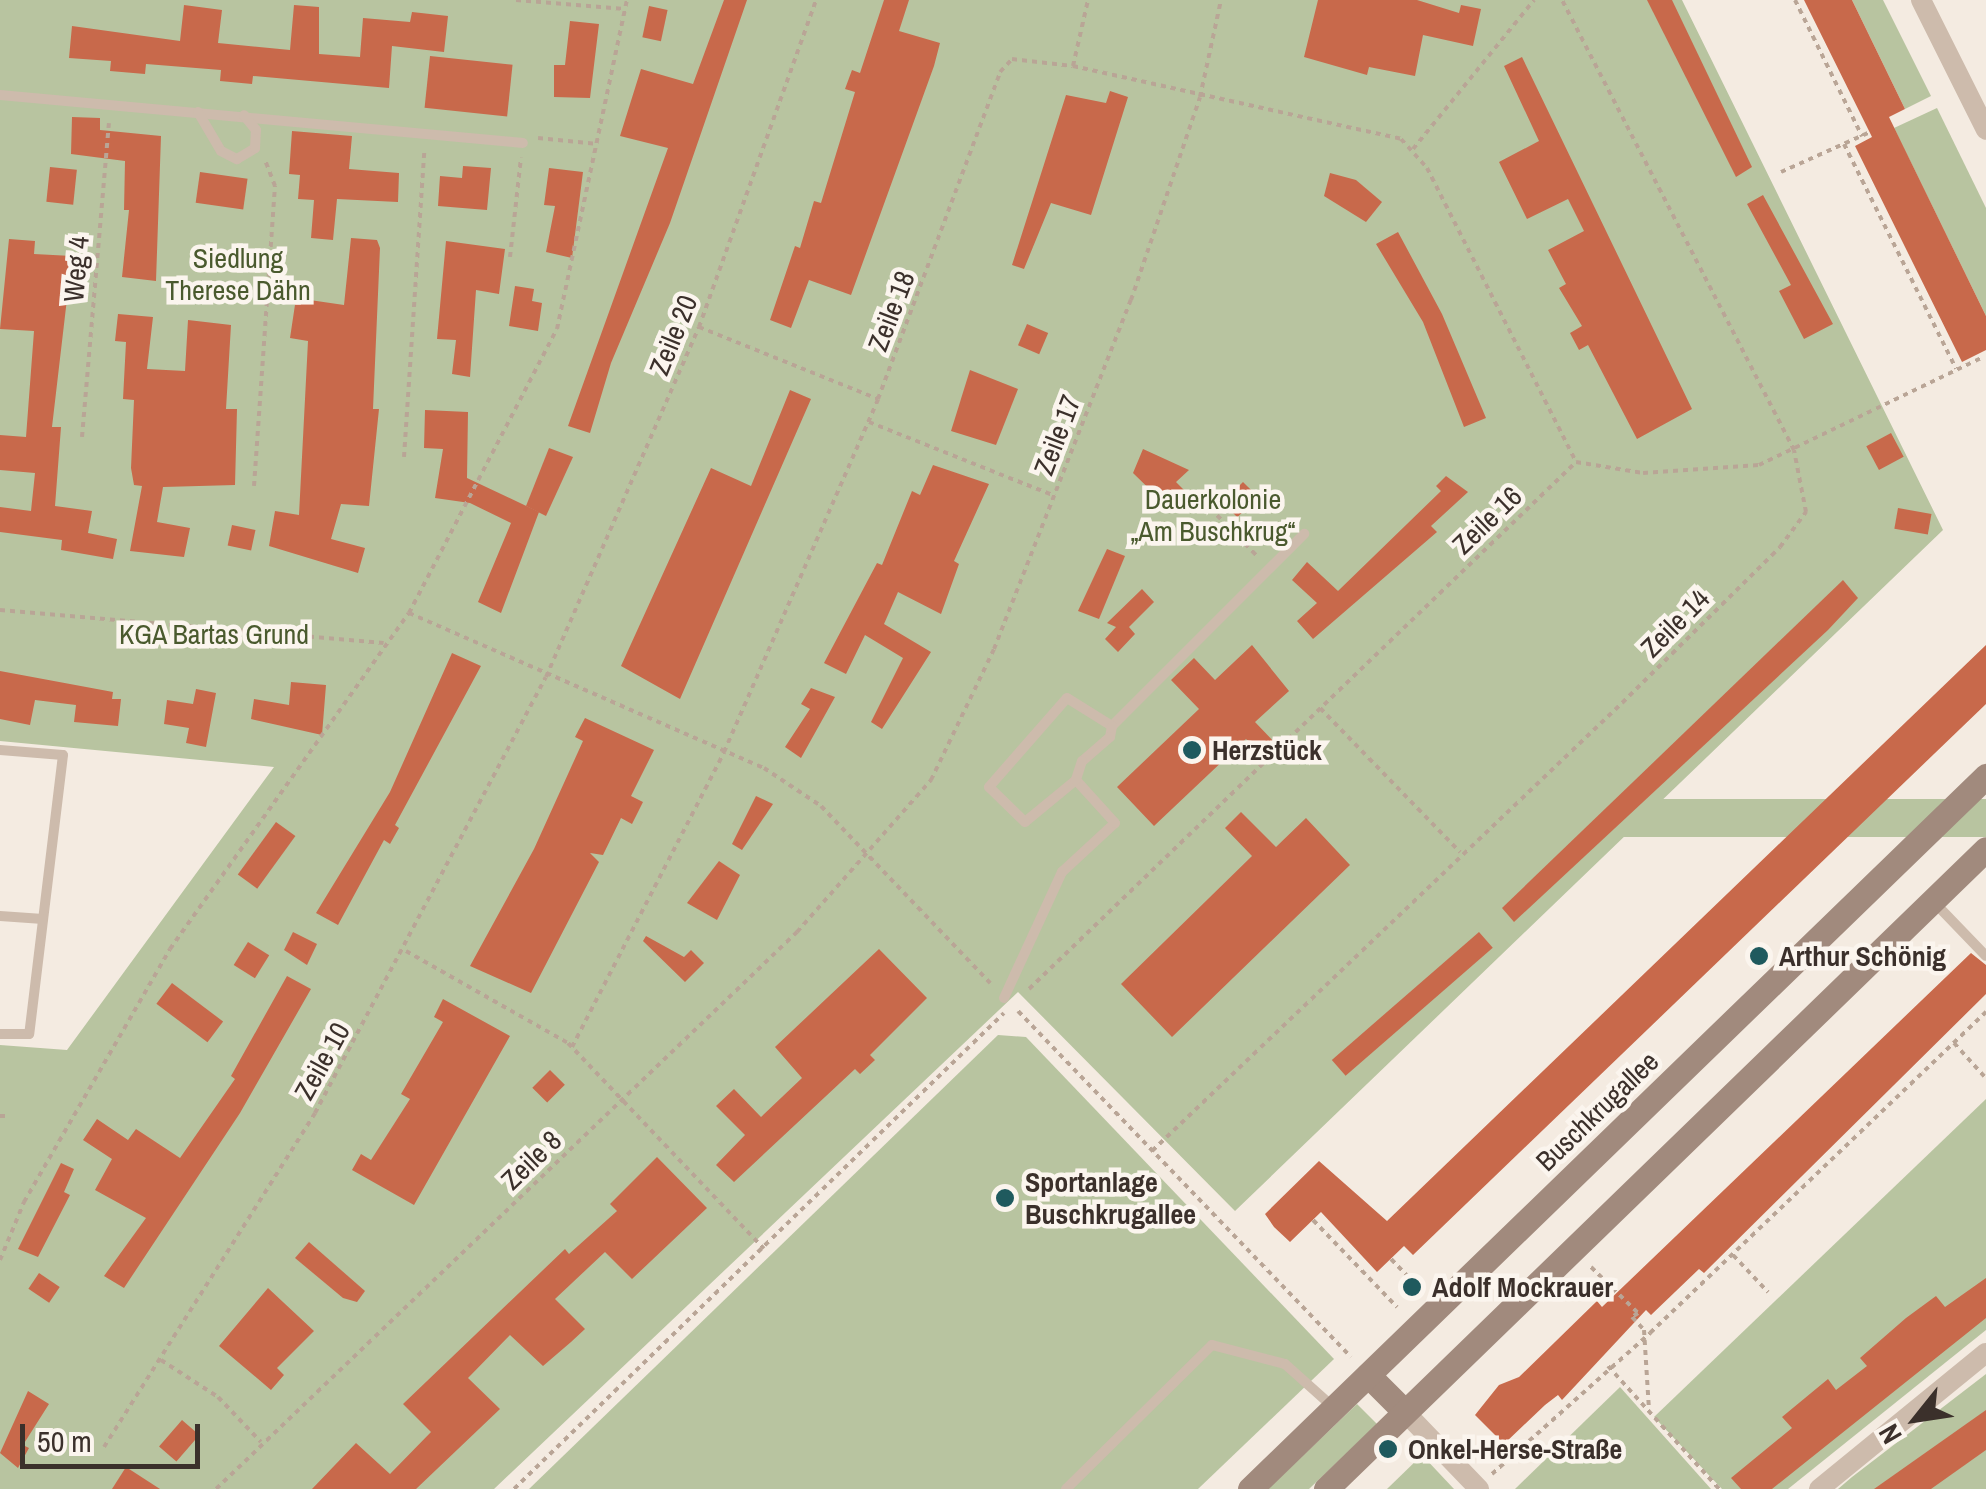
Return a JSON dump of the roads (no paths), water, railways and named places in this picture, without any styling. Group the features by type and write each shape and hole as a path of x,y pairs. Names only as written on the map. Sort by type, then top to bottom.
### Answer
{"main road":[{"name":"Buschkrugallee","path":"1250,1489 1986,776"},
{"path":"1326,1489 1986,849"},
{"path":"1368,1375 1405,1412"}],"street":[{"path":"1921,0 1986,130"},
{"path":"1819,1489 1986,1353"},
{"path":"1405,1412 1477,1487"}],"lane":[{"path":"0,95 523,142"},
{"path":"198,112 221,151 237,159 255,148 256,130 244,115"},
{"path":"1112,726 1067,698 989,786 1025,822 1076,780 1082,761 1112,726 1304,534"},
{"path":"0,750 63,754 29,1034 0,1034"},
{"path":"1008,1002 1062,872 1114,823 1076,780"},
{"path":"1933,900 1986,956"},
{"path":"0,916 42,919"},
{"path":"1066,1489 1212,1345 1285,1364 1334,1408"}],"place":[{"name":"Herzstück","path":"1192,750"},
{"name":"Arthur Schönig","path":"1759,956"},
{"name":"Sportanlage Buschkrugallee","path":"1005,1198"},
{"name":"Adolf Mockrauer","path":"1412,1287"},
{"name":"Onkel-Herse-Straße","path":"1388,1449"}],"park label":[{"name":"Siedlung Therese Dähn","path":"238,274"},
{"name":"Dauerkolonie „Am Buschkrug“","path":"1213,515"},
{"name":"KGA Bartas Grund","path":"214,634"}]}
